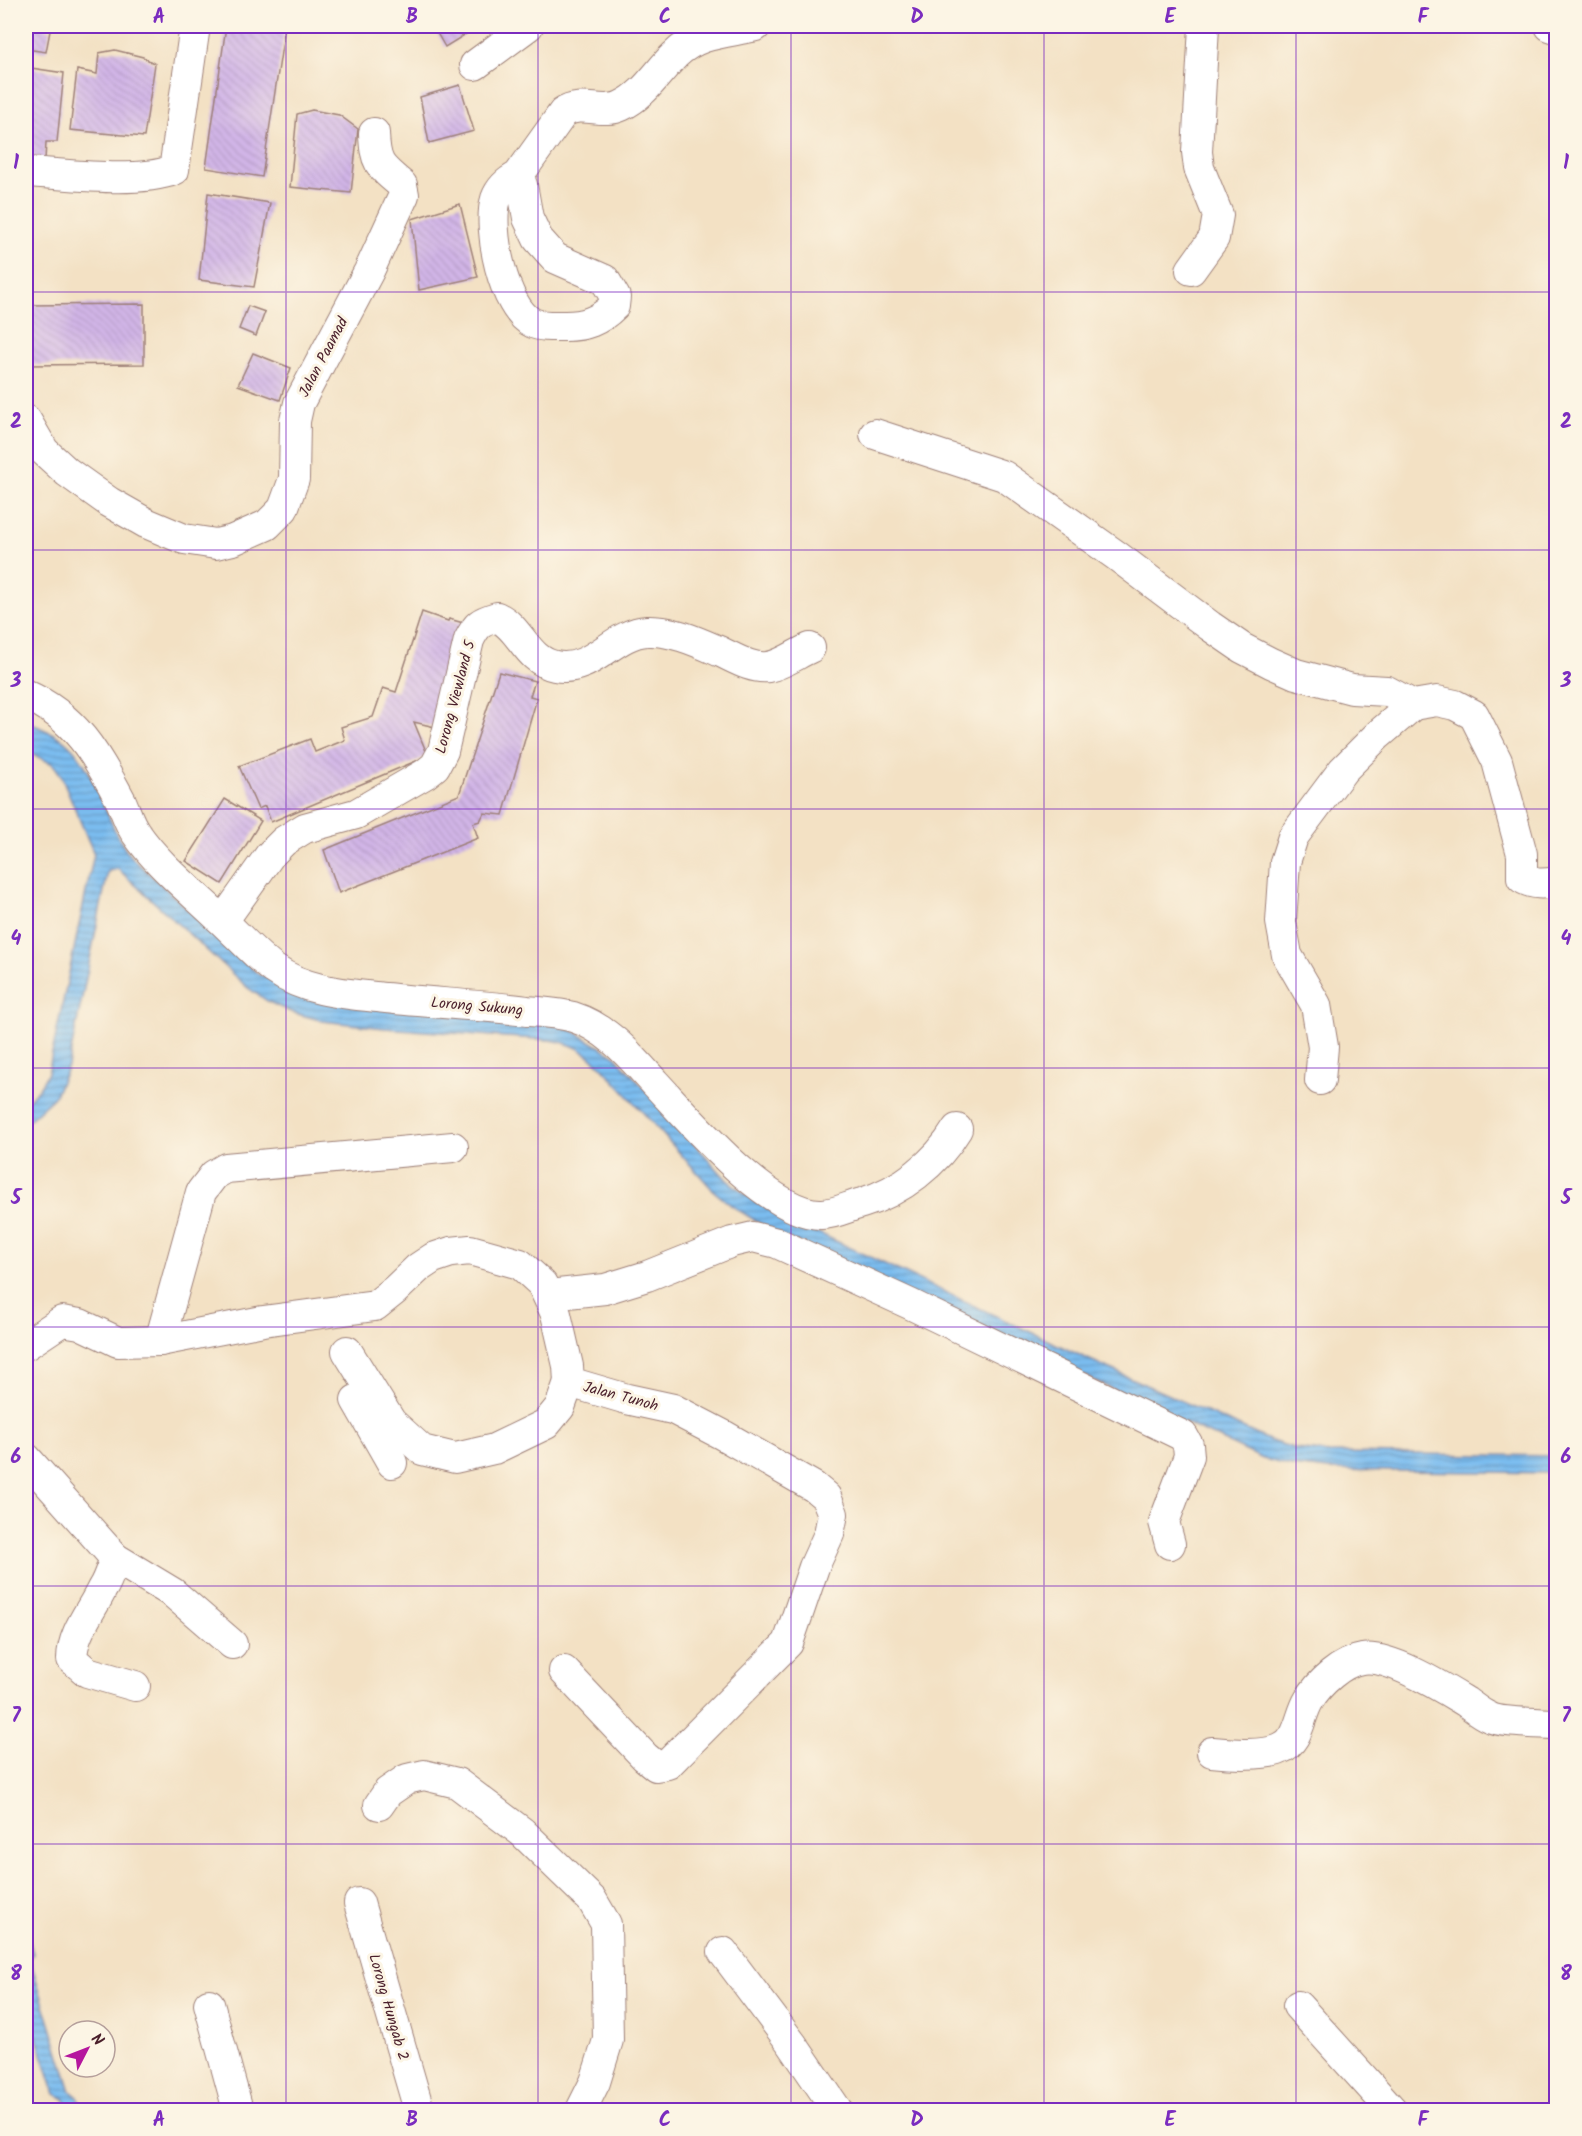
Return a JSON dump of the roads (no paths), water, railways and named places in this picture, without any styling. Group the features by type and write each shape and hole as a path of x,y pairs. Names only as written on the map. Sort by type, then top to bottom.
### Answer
{"street":[{"path":"26,172 85,176 146,176 160,175 174,170 195,26"},
{"path":"475,65 528,26"},
{"path":"518,176 522,185 528,218 538,239 555,258 605,280 615,297 614,306 602,318 581,326 548,325 532,322 522,314 510,297 496,252 496,199 507,182 518,176 563,113 570,108 600,110 620,106 646,89 675,54 692,42 714,33 756,26"},
{"path":"1191,270 1214,238 1218,215 1199,168 1197,152 1204,26"},
{"path":"1550,26 1557,28"},
{"name":"Jalan Paamad","path":"26,420 44,451 67,472 109,502 146,524 184,539 216,544 233,540 267,525 283,509 294,479 295,421 299,403 369,271 404,195 402,185 378,163 374,152 374,133"},
{"path":"875,435 1004,476 1117,556 1210,626 1270,663 1296,674 1352,689 1387,691 1413,705"},
{"name":"Lorong Viewland 5","path":"223,921 270,855 284,840 305,828 356,814 435,766 443,751 469,640 477,626 486,620 497,616 506,621 531,653 542,662 556,667 591,660 633,634 645,631 668,632 753,666 770,667 810,648"},
{"name":"Lorong Sukung","path":"26,694 58,712 86,741 145,846 255,954 297,982 339,993 498,1007 572,1017 595,1026 623,1048 694,1124 746,1175 767,1193 804,1212 823,1214 869,1201 889,1192 911,1179 936,1158 957,1129"},
{"path":"1320,1080 1323,1047 1316,1005 1287,955 1281,922 1285,862 1293,837 1343,770 1377,735 1413,705 1437,700 1455,705 1474,715 1497,761 1522,854 1522,878 1529,883 1557,882"},
{"path":"160,1341 201,1192 214,1175 226,1168 453,1147"},
{"path":"549,1295 605,1289 647,1276 732,1242 753,1237 777,1243 910,1304 1183,1436 1188,1445 1189,1456 1164,1522 1170,1544"},
{"name":"Jalan Tunoh","path":"26,1345 62,1321 80,1324 118,1342 160,1341 263,1321 375,1306 418,1268 433,1258 452,1251 470,1250 519,1264 542,1284 549,1295 564,1347 569,1382 673,1409 814,1487 826,1497 833,1514 829,1534 814,1567 788,1643 668,1764 656,1766 645,1757 564,1671"},
{"path":"351,1309 347,1351 349,1385 392,1463"},
{"path":"347,1351 391,1422 422,1450 456,1458 494,1449 546,1424 560,1407 569,1382"},
{"path":"26,1458 115,1558 173,1593 232,1644"},
{"path":"115,1558 104,1586 76,1636 72,1659 87,1672 135,1686"},
{"path":"1212,1752 1246,1754 1279,1750 1294,1737 1309,1699 1329,1677 1351,1662 1363,1659 1378,1659 1430,1681 1490,1719 1557,1724"},
{"path":"379,1805 388,1792 407,1779 424,1775 457,1784 522,1832 592,1900 606,1924 608,2040 595,2082 581,2110"},
{"name":"Lorong Hungab 2","path":"358,1903 419,2110"},
{"path":"723,1952 792,2044 837,2110"},
{"path":"208,2004 238,2110"},
{"path":"1298,2006 1392,2110"}],"water":[{"path":"26,721 58,736 67,743 86,767 121,843 130,856 259,975 568,1028 614,1055 727,1180 756,1202 1090,1360 1271,1441 1296,1449 1328,1453 1556,1456 1556,1473 1329,1470 1292,1466 1263,1459 772,1231 732,1206 715,1192 601,1066 578,1048 549,1040 323,1021 291,1012 269,1002 248,988 118,869 108,871 68,1066 54,1097 26,1123 26,1103 48,1073 94,854 61,775 53,764 26,751"},
{"path":"26,1930 33,1954 30,1960 57,2046 57,2079 67,2079 71,2091 79,2098 84,2110 70,2110 64,2098 55,2094 26,2005"}]}
